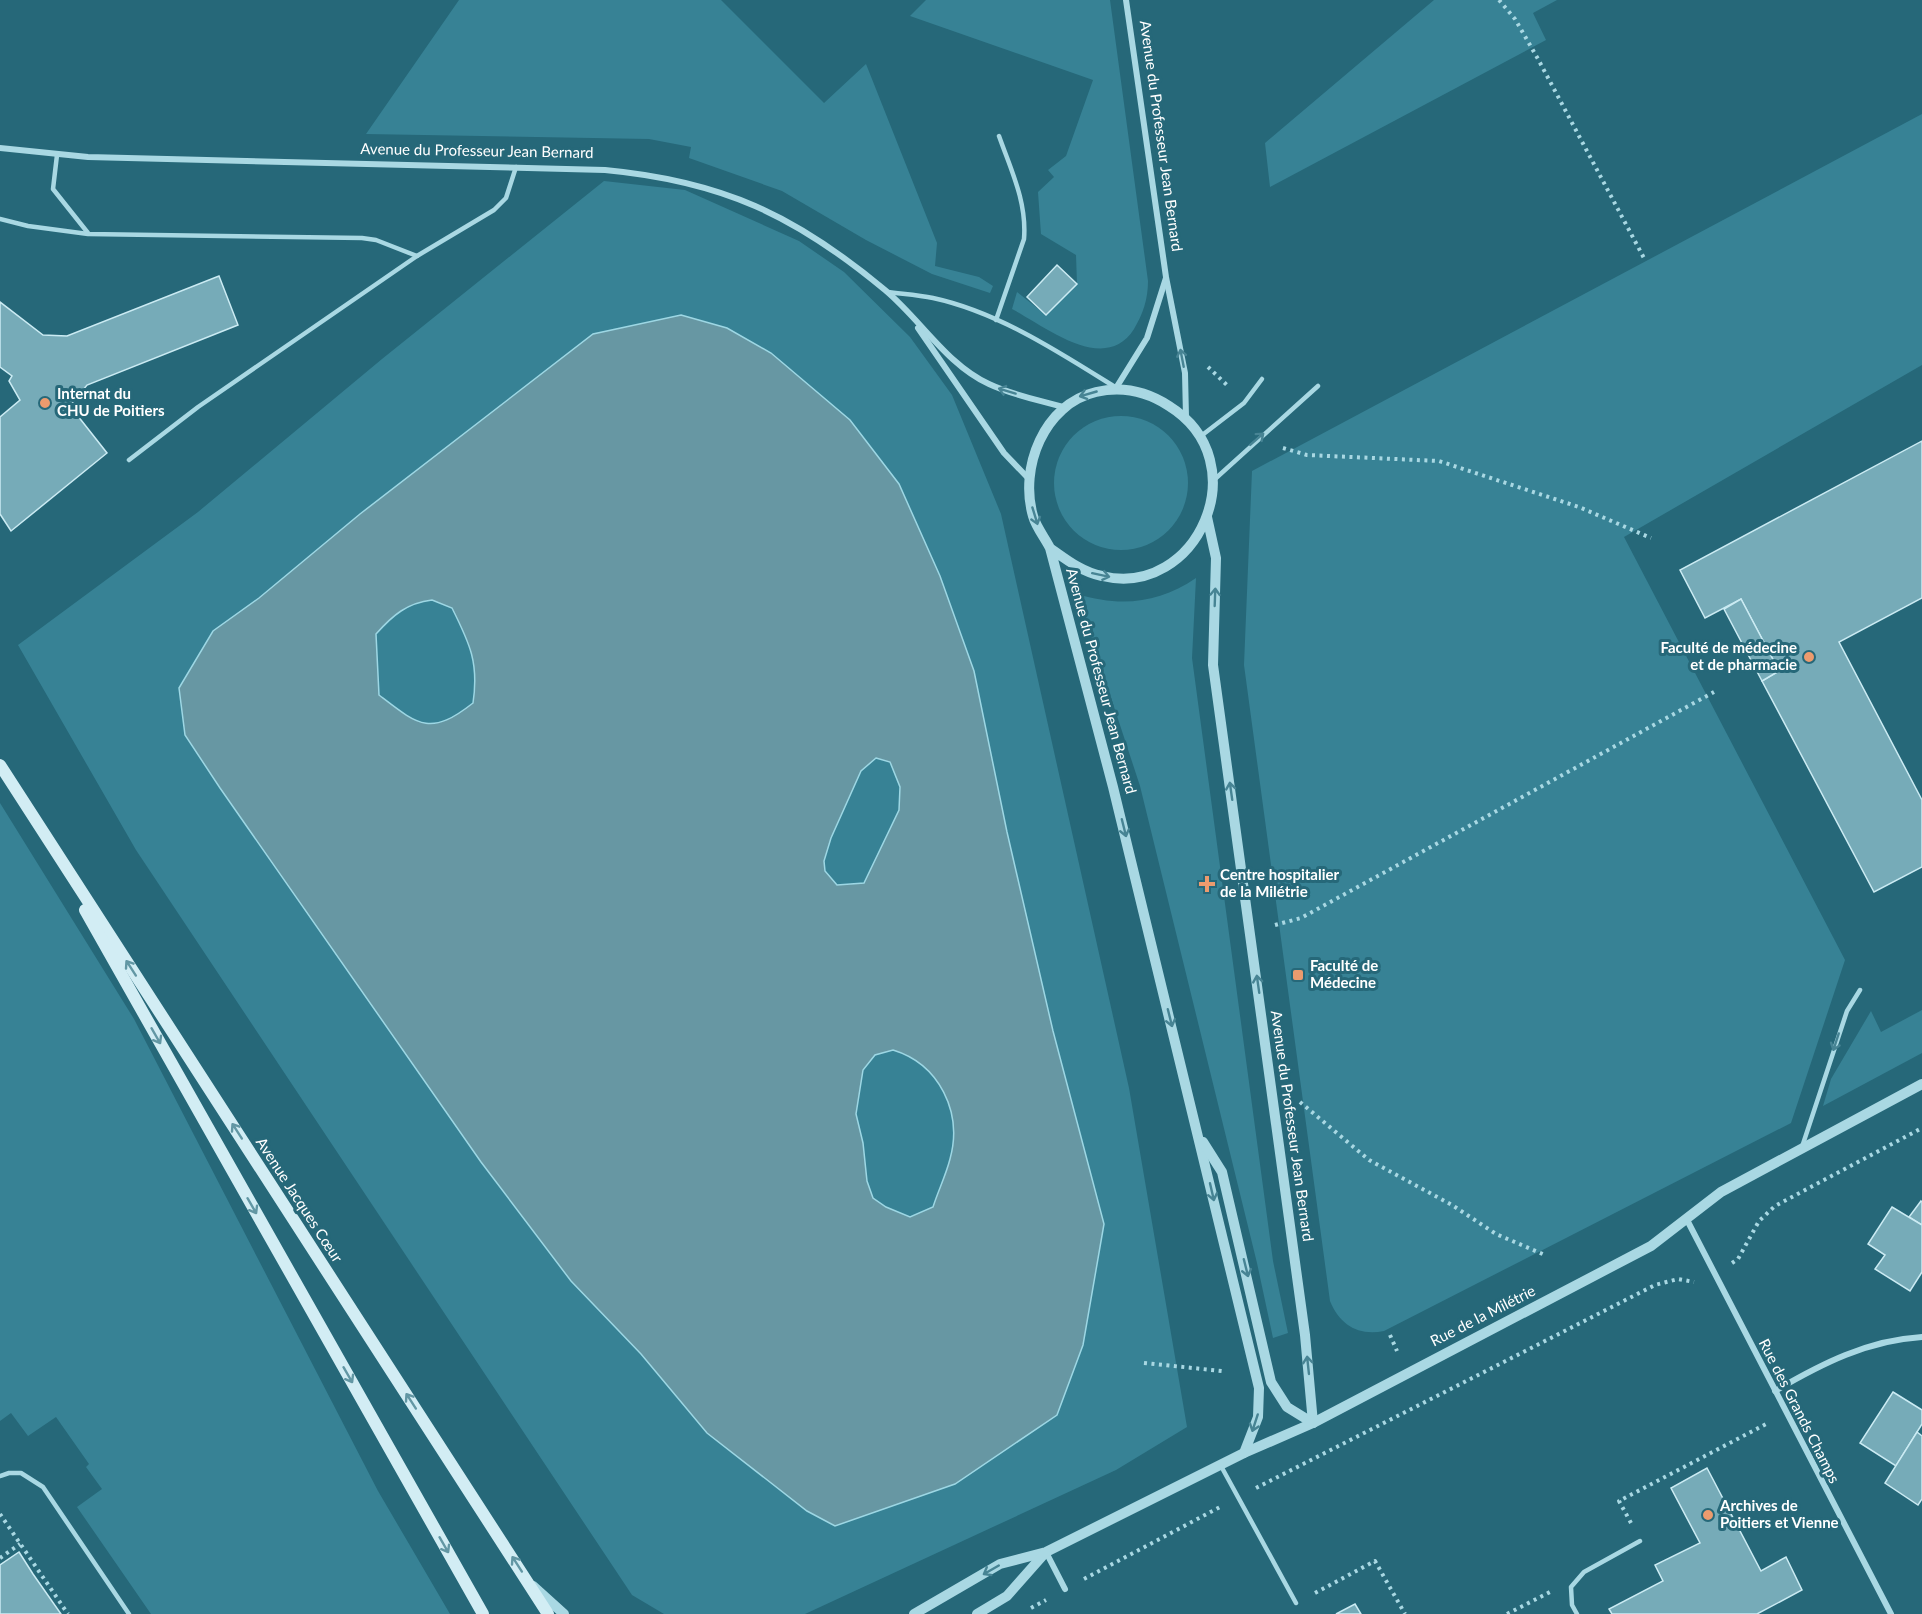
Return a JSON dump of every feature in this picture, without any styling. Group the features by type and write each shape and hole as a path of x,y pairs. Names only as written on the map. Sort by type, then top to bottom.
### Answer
{"main road":[{"name":"Avenue Jacques Cœur","path":"0,765 548,1614"},
{"name":"Avenue Jacques Cœur","path":"24,802 483,1614"}],"street":[{"name":"Avenue du Professeur Jean Bernard","path":"1126,0 1166,277 1185,373 1186,417"},
{"name":"Avenue du Professeur Jean Bernard","path":"0,148 57,155 516,167 655,174 708,186 803,229 887,292 960,364 987,384 1063,407"},
{"name":"Avenue du Professeur Jean Bernard","path":"1116,388 1147,338 1166,277"},
{"name":"Avenue du Professeur Jean Bernard","path":"911,318 1004,453 1029,480"},
{"name":"Avenue du Professeur Jean Bernard","path":"1050,548 1077,567 1103,577 1137,578 1167,565 1189,547 1207,518 1214,495 1215,479 1211,457 1201,436 1186,417 1154,396 1116,388 1081,395 1063,407 1045,429 1034,453 1029,480 1033,517 1050,548 1113,787 1259,1388 1258,1417 1244,1453"},
{"name":"Avenue du Professeur Jean Bernard","path":"1207,518 1216,558 1213,665 1303,1323 1313,1423"},
{"name":"Rue de la Milétrie","path":"914,1614 1000,1564 1046,1552 1244,1453 1313,1423 1651,1246 1721,1192 1922,1084"},
{"name":"Avenue du Professeur Jean Bernard","path":"1198,1135 1222,1172 1271,1382 1287,1407 1313,1423"},
{"name":"Rue des Grands Champs","path":"1686,1218 1891,1614"},
{"path":"1775,1391 1825,1363 1867,1347 1922,1337"},
{"name":"Rue de la Milétrie","path":"977,1614 1007,1596 1046,1552"},
{"path":"1046,1552 1065,1589"},
{"path":"529,1582 564,1614"}],"lane":[{"path":"996,320 1024,239 1025,228 1022,199 999,136"},
{"path":"57,155 53,189 88,234"},
{"path":"129,460 198,407 417,256 494,210 506,198 516,167"},
{"path":"0,219 28,226 88,234 362,238 382,242 417,256"},
{"path":"887,292 933,298 996,320 1077,363 1116,388"},
{"path":"1201,436 1244,403 1262,379"},
{"path":"1215,479 1318,386"},
{"path":"1801,1148 1847,1011 1860,990"},
{"path":"1221,1465 1296,1603"},
{"path":"0,1476 21,1473 43,1487 129,1614"},
{"path":"1577,1614 1572,1605 1571,1587 1584,1572 1640,1541"}],"path":[{"path":"1499,0 1515,19 1539,59 1645,260"},
{"path":"1205,364 1244,403"},
{"path":"1263,434 1278,446 1307,455 1439,461 1579,507 1651,538"},
{"path":"1275,925 1301,918 1714,692"},
{"path":"1300,1102 1369,1160 1452,1205 1496,1234 1545,1255"},
{"path":"1029,1609 1239,1497 1655,1285 1678,1279 1695,1282 1714,1272 1738,1259 1759,1221 1775,1206 1922,1128"},
{"path":"1143,1363 1222,1371"},
{"path":"1640,1541 1618,1501 1787,1413"},
{"path":"0,1514 68,1614"},
{"path":"0,1558 21,1544"},
{"path":"1296,1603 1375,1561 1405,1614"},
{"path":"1507,1614 1550,1592 1571,1587"}],"shaded area":[{"path":"459,0 721,0 824,103 866,64 937,243 935,266 979,277 993,286 990,293 932,274 866,240 782,191 689,158 691,147 649,139 366,134"},
{"path":"926,0 1110,0 1148,281 1146,300 1140,318 1122,342 1107,348 1092,348 1075,343 1012,309 1017,292 1046,315 1077,284 1076,255 1041,234 1038,192 1054,177 1048,170 1066,156 1093,80 910,16"},
{"path":"1434,0 1557,0 1533,13 1546,40 1270,187 1265,143"},
{"path":"1922,114 1922,365 1624,537 1845,960 1791,1123 1384,1331 1366,1332 1351,1327 1339,1317 1330,1301 1244,665 1252,471"},
{"path":"604,181 685,190 799,241 844,272 910,337 952,395 1001,514 1129,1088 1187,1427 1116,1470 805,1614 664,1614 632,1595 136,850 18,645 198,512 382,359"},
{"path":"681,315 727,328 771,353 850,420 899,484 940,576 974,671 1007,832 1053,1031 1104,1224 1083,1345 1057,1415 955,1484 835,1526 807,1511 707,1433 641,1354 571,1281 481,1162 185,735 179,688 213,631 259,598 360,514 593,334","holes":["432,600 452,608 464,632 472,654 475,689 473,703 458,714 435,723 424,723 404,714 379,695 376,634 401,611 415,604","876,758 890,762 900,787 899,810 864,883 837,885 825,871 824,861 831,838 861,771","893,1050 923,1066 935,1078 950,1108 953,1124 950,1159 933,1207 910,1217 886,1207 873,1198 867,1181 863,1143 856,1114 863,1070 875,1055"]},
{"path":"1121,416 1147,421 1168,436 1183,457 1188,483 1183,509 1168,530 1147,545 1121,550 1095,545 1074,530 1059,509 1054,483 1059,457 1074,436 1095,421"},
{"path":"1196,578 1192,658 1273,1261 1288,1333 1273,1338 1257,1263 1140,786 1077,594 1108,601 1138,601 1167,593"},
{"path":"0,803 134,1019 378,1491 450,1614 151,1614 77,1507 102,1489 86,1467 89,1464 56,1417 28,1436 11,1413 0,1421"},
{"path":"1922,1010 1922,1053 1823,1106 1831,1079 1871,1011 1881,1032"}],"building":[{"path":"1057,265 1077,284 1046,315 1027,297"},
{"name":"Internat du CHU de Poitiers","path":"219,276 238,325 87,385 70,406 107,453 11,531 0,514 0,417 20,400 9,381 12,376 0,367 0,302 43,335 67,336"},
{"name":"Faculté de médecine et de pharmacie","path":"1922,441 1922,598 1839,642 1922,800 1922,867 1874,892 1762,681 1779,671 1741,599 1705,618 1680,570"},
{"path":"1741,599 1779,671 1762,681 1724,609"},
{"path":"1922,1202 1922,1225 1909,1217"},
{"path":"1892,1207 1922,1225 1922,1272 1910,1291 1875,1269 1885,1255 1868,1244"},
{"path":"1893,1392 1922,1410 1922,1424 1896,1466 1860,1443"},
{"path":"1917,1432 1922,1436 1922,1499 1918,1505 1885,1483"},
{"name":"Archives de Poitiers et Vienne","path":"1707,1468 1761,1571 1786,1557 1802,1590 1757,1614 1612,1614 1609,1609 1663,1581 1655,1565 1700,1543 1671,1488"},
{"path":"19,1552 61,1614 0,1614 0,1565"},
{"path":"1355,1604 1361,1614 1336,1614"}],"place":[{"name":"Internat du CHU de Poitiers","path":"45,403"},
{"name":"Faculté de médecine et de pharmacie","path":"1809,657"},
{"name":"Centre hospitalier de la Milétrie","path":"1207,884"},
{"name":"Faculté de Médecine","path":"1298,975"},
{"name":"Archives de Poitiers et Vienne","path":"1708,1515"}]}
